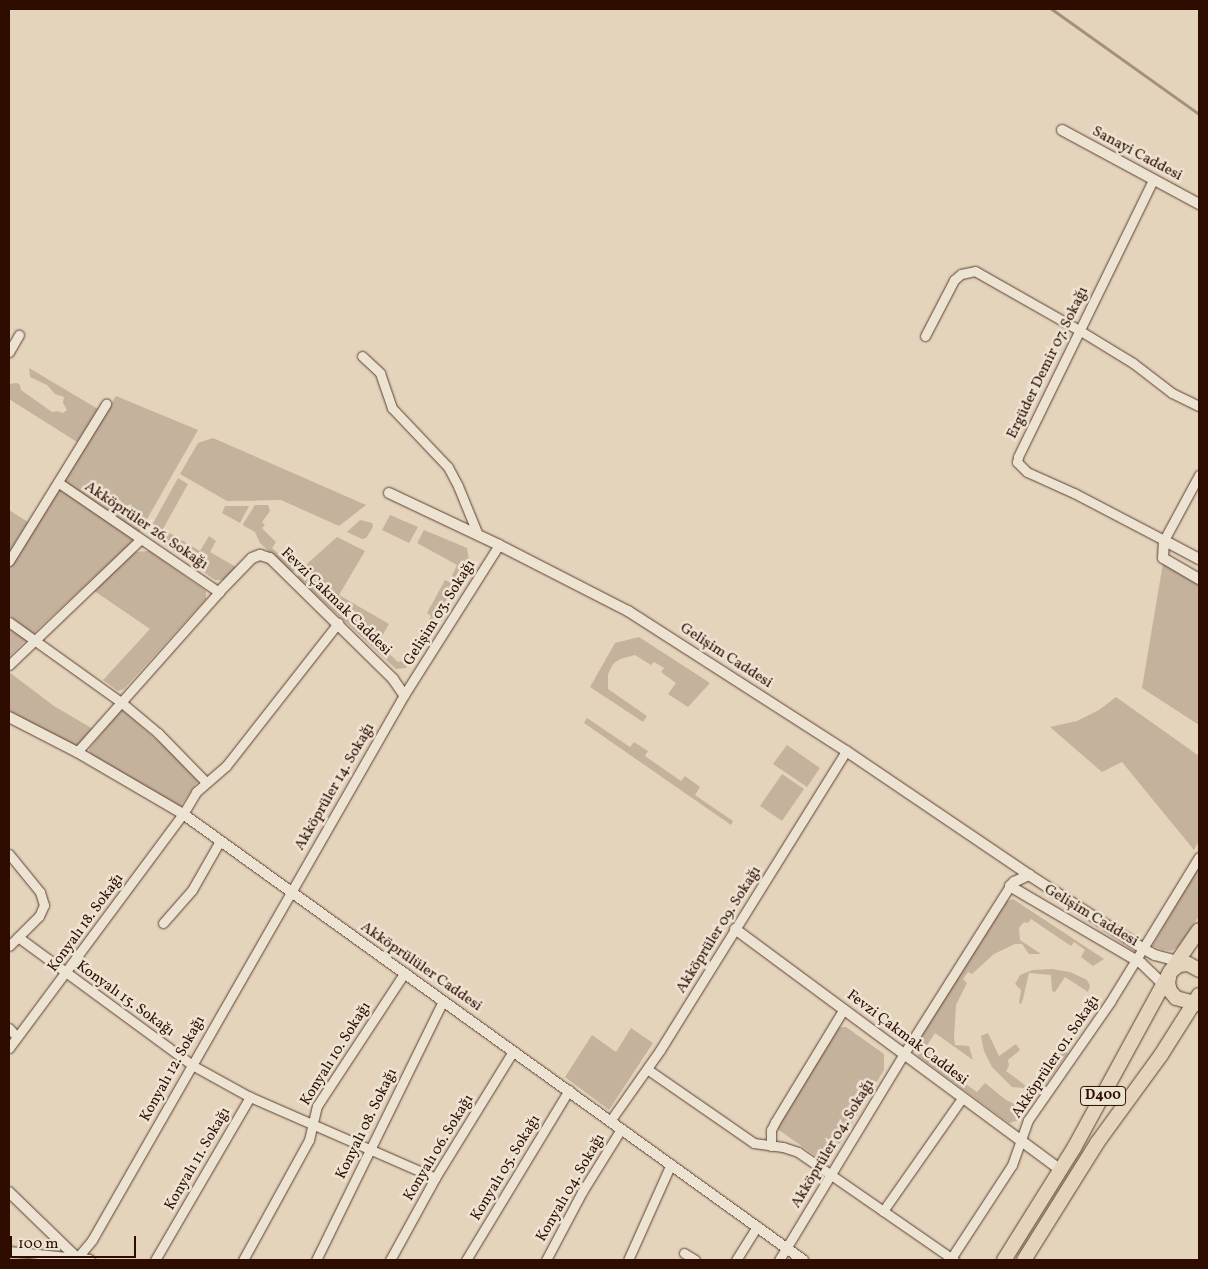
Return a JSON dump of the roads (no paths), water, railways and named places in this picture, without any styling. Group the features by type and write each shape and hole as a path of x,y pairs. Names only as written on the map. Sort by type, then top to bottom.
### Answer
{"highway":[{"name":"D400","path":"1004,1260 1061,1170 1178,974 1199,930"},
{"path":"1178,974 1176,998 1195,999"},
{"name":"D400","path":"1024,1260 1101,1137 1161,1055 1195,999"}],"street":[{"name":"Sanayi Caddesi","path":"1062,130 1199,204"},
{"name":"Ergüder Demir 07. Sokağı","path":"1153,180 1017,462 1027,472 1074,493 1164,540"},
{"path":"925,336 954,280 961,274 975,271 1080,330 1133,363 1172,393 1199,406"},
{"path":"9,352 19,335"},
{"path":"362,356 380,373 392,408 448,467 478,535"},
{"path":"9,561 59,483 106,404"},
{"path":"1199,474 1164,540 1163,558 1199,579"},
{"name":"Akköprüler 26. Sokağı","path":"59,483 219,592"},
{"name":"Gelişim Caddesi","path":"389,493 499,545 628,611 846,751 1029,875 1155,955 1178,974"},
{"path":"9,664 140,539"},
{"path":"1164,540 1199,560"},
{"name":"Gelişim 03. Sokağı","path":"404,695 499,545"},
{"name":"Fevzi Çakmak Caddesi","path":"219,592 252,558 256,556 270,558 393,679 404,695"},
{"path":"77,752 219,592"},
{"path":"9,622 122,703 158,733 206,782"},
{"name":"Konyalı 18. Sokağı","path":"9,1048 67,973 183,814 196,792 206,782 219,775 338,623"},
{"name":"Akköprüler 14. Sokağı","path":"290,892 404,695"},
{"name":"Akköprülüler Caddesi","path":"9,717 77,752 183,814 803,1260"},
{"name":"Akköprüler 09. Sokağı","path":"610,1121 647,1070 846,751"},
{"path":"163,923 192,890 220,841"},
{"path":"9,854 40,892 44,905 39,916 9,946"},
{"name":"Akköprüler 01. Sokağı","path":"951,1260 1012,1165 1028,1120 1137,961 1199,857"},
{"name":"Gelişim Caddesi","path":"1029,875 1010,886 1137,961 1178,974"},
{"name":"Akköprüler 04. Sokağı","path":"779,1260 903,1055 1010,886"},
{"name":"Konyalı 12. Sokağı","path":"77,1258 92,1240 290,892"},
{"name":"Fevzi Çakmak Caddesi","path":"735,929 1061,1170"},
{"name":"Konyalı 15. Sokağı","path":"18,936 192,1064 250,1097 435,1178"},
{"name":"Konyalı 10. Sokağı","path":"243,1260 309,1140 316,1106 405,972"},
{"name":"Konyalı 08. Sokağı","path":"316,1260 444,1000"},
{"path":"771,1146 771,1130 774,1122 844,1010"},
{"path":"9,1028 17,1037"},
{"name":"Konyalı 06. Sokağı","path":"390,1260 435,1178 514,1051"},
{"path":"647,1070 754,1143 791,1149 951,1260"},
{"name":"Konyalı 05. Sokağı","path":"466,1260 569,1090"},
{"name":"Konyalı 11. Sokağı","path":"155,1260 250,1097"},
{"path":"883,1211 962,1098"},
{"name":"Konyalı 04. Sokağı","path":"546,1260 582,1192 621,1129"},
{"path":"628,1260 671,1164"},
{"path":"9,1192 77,1258"},
{"path":"736,1260 757,1226"},
{"path":"9,1250 90,1260"},
{"path":"684,1253 696,1260"}],"waterway":[{"path":"1052,9 1199,114"}]}
